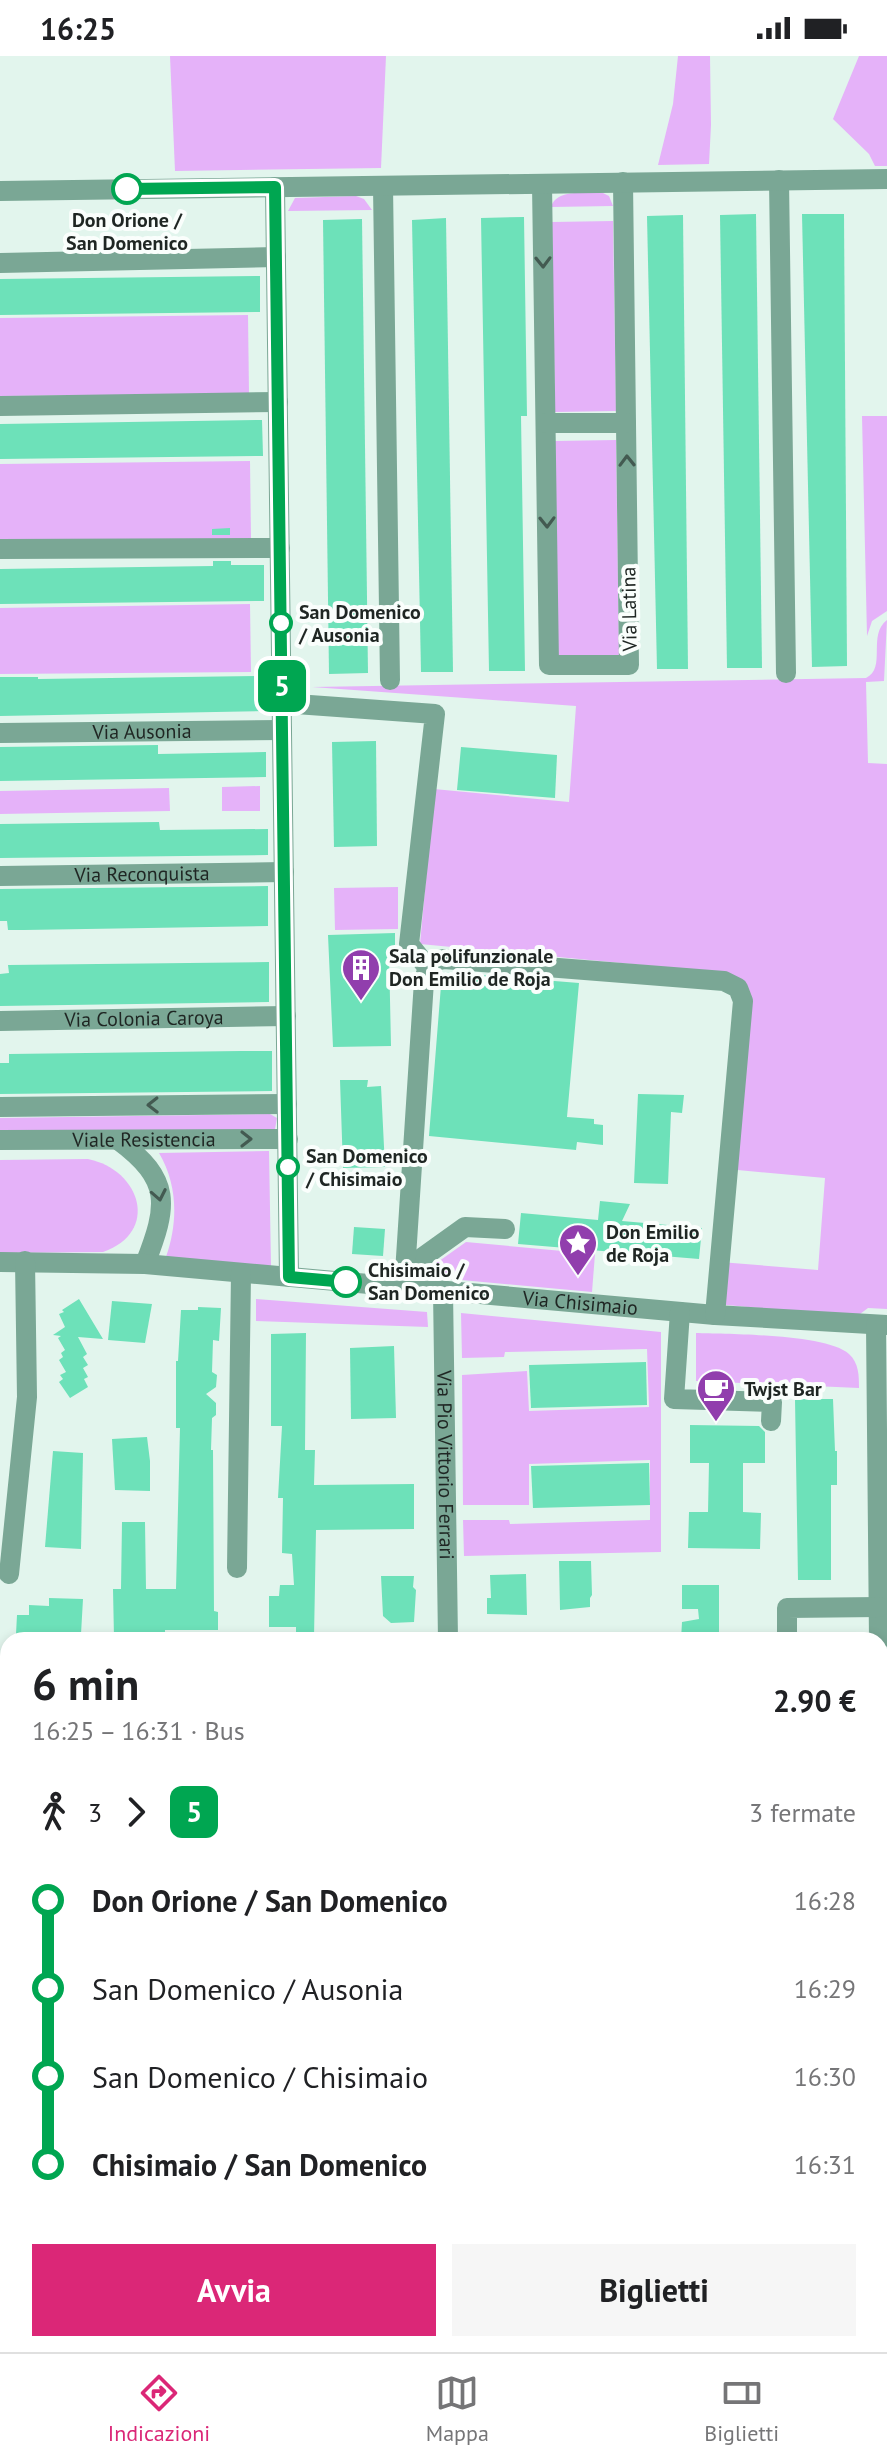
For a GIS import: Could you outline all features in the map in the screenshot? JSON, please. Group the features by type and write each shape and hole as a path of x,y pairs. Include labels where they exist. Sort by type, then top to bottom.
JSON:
{"street":[{"path":"0,191 887,179"},
{"path":"779,180 786,673"},
{"name":"Via Latina","path":"542,184 549,665 629,665 623,182"},
{"path":"383,186 390,680"},
{"path":"275,187 289,1277"},
{"path":"0,263 276,257"},
{"path":"0,406 278,402"},
{"path":"546,423 626,423"},
{"path":"0,549 280,548"},
{"path":"282,703 435,714 409,944 428,968"},
{"name":"Via Ausonia","path":"0,733 282,730"},
{"name":"Via Reconquista","path":"0,876 284,872"},
{"path":"404,1279 424,981 432,963 444,959 724,981 738,988 743,1001 715,1315"},
{"name":"Via Colonia Caroya","path":"0,1021 286,1016"},
{"name":"Viale Resistencia","path":"0,1107 287,1104"},
{"name":"Viale Resistencia","path":"0,1140 288,1139"},
{"path":"118,1140 148,1165 161,1194 159,1227 145,1264"},
{"path":"404,1279 465,1227 505,1229"},
{"path":"9,1574 27,1397 25,1261"},
{"name":"Via Chisimaio","path":"0,1262 145,1264 289,1277 404,1279 443,1291 715,1315 882,1325"},
{"path":"237,1568 241,1273"},
{"name":"Via Pio Vittorio Ferrari","path":"443,1291 448,1632"},
{"path":"680,1312 674,1399 772,1402 771,1421"},
{"path":"879,1632 882,1325"},
{"path":"787,1632 787,1608 879,1607"}],"shaded area":[{"path":"170,56 386,56 381,168 175,171"},
{"path":"678,56 710,56 709,164 658,165 673,104"},
{"path":"859,56 887,56 887,166 875,166 869,154 833,119"},
{"path":"603,193 609,196 613,206 551,207 554,201 566,194"},
{"path":"356,196 364,199 372,210 288,211 295,198"},
{"path":"613,221 616,411 555,412 552,222"},
{"path":"248,315 249,394 0,396 0,318"},
{"path":"862,416 887,416 887,611 872,621 867,636"},
{"path":"616,440 619,656 558,656 555,441"},
{"path":"250,461 251,540 0,542 0,464"},
{"path":"250,604 251,672 0,674 0,608"},
{"path":"887,620 884,681 866,682 868,763 887,764 887,1309 868,1308 856,1317 716,1304 720,1262 818,1270 825,1178 727,1169 744,993 716,972 420,944 434,789 569,802 576,706 312,687 866,678 875,667 878,634"},
{"path":"260,786 260,811 222,811 222,787"},
{"path":"169,788 170,811 0,814 0,791"},
{"path":"398,887 398,929 335,930 334,888"},
{"path":"270,1114 277,1118 275,1129 0,1135 0,1118"},
{"path":"269,1151 271,1266 166,1257 173,1231 174,1204 170,1178 159,1153"},
{"path":"88,1159 106,1165 121,1175 137,1202 137,1217 132,1231 121,1243 103,1252 0,1253 0,1160"},
{"path":"466,1242 595,1254 592,1292 418,1276"},
{"path":"256,1299 427,1312 428,1327 256,1321"},
{"path":"461,1313 661,1332 661,1552 464,1556 463,1520 509,1520 510,1524 650,1520 650,1460 529,1464 529,1505 463,1505 462,1375 527,1371 529,1411 649,1407 647,1349 505,1352 504,1357 462,1358"},
{"path":"696,1333 776,1336 837,1347 855,1361 859,1388 696,1381"}],"building":[{"path":"756,214 762,668 727,668 720,215"},
{"path":"802,214 844,214 847,666 812,667"},
{"path":"683,215 688,669 657,669 647,216"},
{"path":"524,217 527,416 521,416 525,671 489,671 481,218"},
{"path":"446,218 453,672 421,672 412,220"},
{"path":"362,219 368,673 329,674 323,220"},
{"path":"260,276 260,312 0,315 0,279"},
{"path":"262,420 263,456 0,459 0,424"},
{"path":"230,528 230,535 212,535 212,529"},
{"path":"213,561 231,561 231,565 264,565 264,601 0,604 0,569 213,566"},
{"path":"256,676 256,685 265,685 266,711 0,716 0,677"},
{"path":"376,741 377,846 334,847 332,742"},
{"path":"158,745 158,754 266,752 266,777 0,781 0,747"},
{"path":"461,747 557,755 555,798 457,790"},
{"path":"159,822 160,830 268,829 268,855 0,858 0,824"},
{"path":"268,886 268,926 8,930 7,921 0,921 0,889"},
{"name":"Sala polifunzionale Don Emilio de Roja","path":"395,933 395,953 389,953 391,1046 333,1047 328,935"},
{"path":"269,962 269,1002 0,1006 0,974 9,973 8,965"},
{"path":"442,973 579,983 567,1117 594,1119 594,1124 603,1125 603,1145 577,1142 576,1150 429,1136"},
{"path":"272,1051 272,1091 0,1094 0,1063 9,1063 9,1054"},
{"path":"340,1080 368,1080 367,1087 381,1086 385,1167 343,1168"},
{"path":"638,1094 684,1095 682,1113 671,1112 668,1184 634,1183"},
{"path":"600,1201 630,1204 622,1221 702,1228 699,1259 518,1244 521,1213 598,1220"},
{"path":"354,1227 385,1229 383,1256 352,1254"},
{"path":"79,1299 103,1339 78,1337 87,1354 83,1357 88,1365 83,1368 88,1377 84,1379 88,1387 70,1398 59,1382 63,1379 60,1375 66,1372 59,1360 65,1350 58,1338 61,1336 53,1335 65,1327 59,1314"},
{"path":"112,1301 152,1304 145,1343 108,1340"},
{"path":"198,1307 221,1308 219,1341 213,1340 212,1372 217,1375 216,1387 206,1394 216,1403 211,1450 214,1611 218,1612 218,1630 114,1632 113,1589 121,1589 122,1522 145,1522 146,1589 176,1589 180,1428 176,1428 176,1361 181,1310 198,1310"},
{"path":"306,1333 305,1450 315,1450 314,1485 414,1484 414,1529 316,1530 314,1632 296,1632 296,1627 269,1627 269,1596 279,1596 280,1585 294,1585 292,1554 282,1553 283,1498 278,1498 282,1426 271,1426 271,1334"},
{"path":"394,1346 396,1418 351,1419 350,1348"},
{"path":"646,1362 647,1405 531,1408 529,1365"},
{"path":"795,1399 833,1399 837,1485 831,1485 831,1580 798,1580"},
{"path":"690,1425 759,1426 765,1432 765,1463 743,1463 743,1512 761,1513 760,1549 688,1548 689,1512 708,1512 709,1463 690,1463"},
{"path":"147,1437 150,1491 115,1490 112,1439"},
{"path":"53,1451 83,1453 81,1549 45,1547"},
{"path":"649,1463 650,1505 533,1508 531,1466"},
{"path":"559,1561 591,1561 590,1607 560,1610"},
{"path":"526,1574 527,1615 487,1614 487,1598 491,1598 490,1575"},
{"path":"381,1576 414,1576 414,1622 391,1623 383,1616"},
{"path":"682,1585 719,1585 719,1632 681,1632 682,1622 699,1619 698,1609 682,1609"},
{"path":"49,1598 83,1599 81,1632 16,1632 17,1615 29,1615 29,1605 49,1606"}],"bus line":[{"name":"5","path":"127,189 275,187 289,1277 346,1282"}],"place":[{"name":"Don Orione / San Domenico","path":"127,189"},
{"name":"San Domenico / Ausonia","path":"281,623"},
{"name":"Sala polifunzionale Don Emilio de Roja","path":"361,1002"},
{"name":"San Domenico / Chisimaio","path":"288,1167"},
{"name":"Don Emilio de Roja","path":"578,1277"},
{"name":"Chisimaio / San Domenico","path":"346,1282"},
{"name":"Twjst Bar","path":"716,1423"}]}
